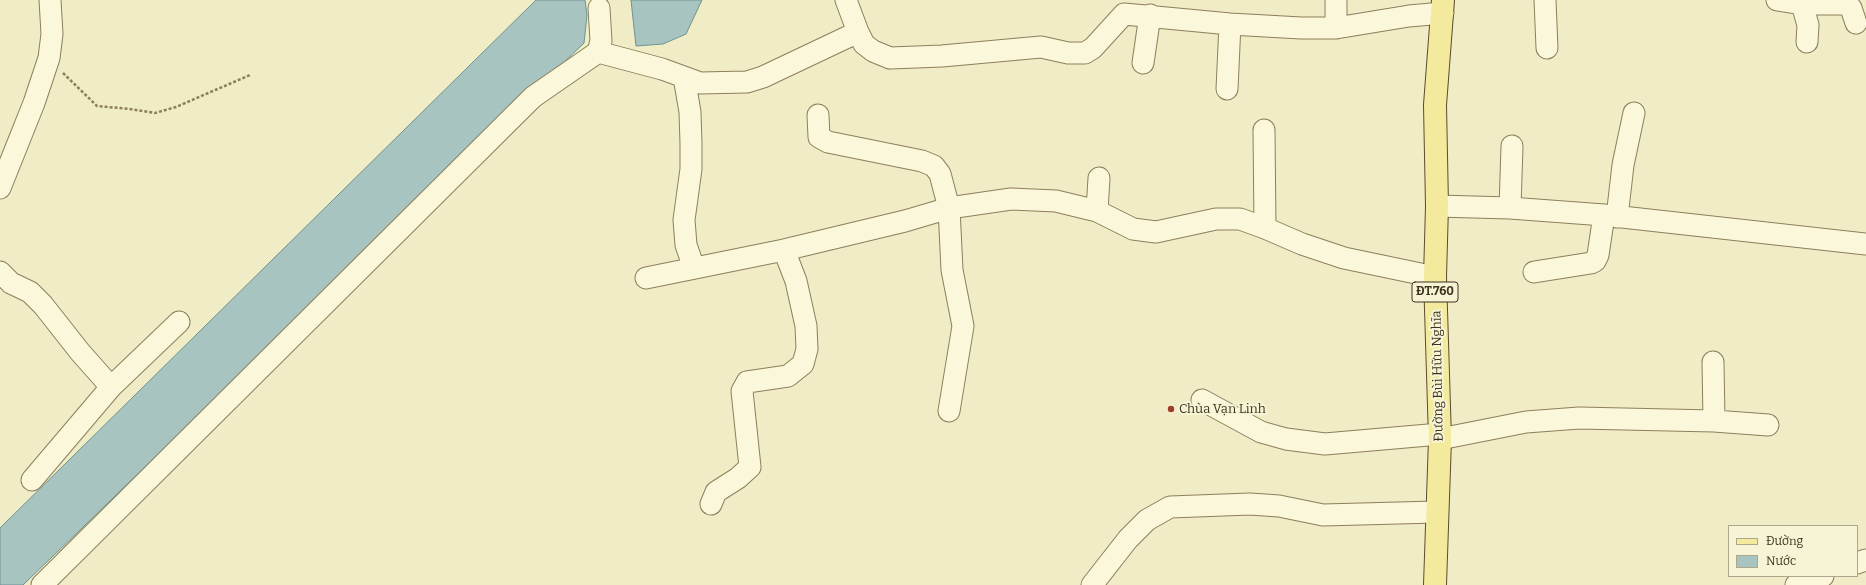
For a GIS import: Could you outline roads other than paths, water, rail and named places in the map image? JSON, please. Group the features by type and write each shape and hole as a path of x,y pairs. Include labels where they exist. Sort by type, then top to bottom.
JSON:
{"main road":[{"name":"Đường Bùi Hữu Nghĩa","path":"1436,585 1436,512 1440,436 1435,277 1437,206 1436,105 1443,7"}],"street":[{"path":"0,188 34,103 49,58 52,34 50,0"},
{"path":"846,0 864,44 873,51 890,58 942,56 1041,47 1068,53 1085,53 1093,48 1125,7 1150,16 1230,24 1301,28 1336,28 1443,7"},
{"path":"1336,0 1336,28"},
{"path":"1545,0 1547,48"},
{"path":"1777,0 1802,4 1846,4 1851,8 1856,23"},
{"path":"1802,4 1808,25 1807,42"},
{"path":"42,585 533,97 598,52 601,41 599,8"},
{"path":"1143,63 1150,16"},
{"path":"1227,89 1230,24"},
{"path":"598,52 662,69 700,83 747,82 763,77 858,32"},
{"path":"684,77 690,112 691,144 691,169 684,220 686,245 694,268"},
{"path":"1534,272 1591,263 1595,261 1610,216 1634,113"},
{"path":"818,115 819,137 828,142 922,161 934,166 940,174 949,208 952,270 963,326 949,411"},
{"path":"1264,130 1265,228"},
{"path":"1510,208 1512,146"},
{"path":"1097,211 1099,178"},
{"path":"646,278 784,250 905,221 949,208 1010,199 1056,202 1097,211 1133,229 1156,232 1216,219 1240,220 1265,228 1302,244 1344,258 1435,277"},
{"path":"1437,206 1510,208 1610,216 1866,244"},
{"path":"711,504 716,492 738,478 750,467 742,391 747,382 788,376 803,364 807,349 806,326 796,281 784,250"},
{"path":"0,272 11,283 30,292 43,305 80,352 106,381"},
{"path":"32,480 106,381 179,322"},
{"path":"1713,362 1714,421"},
{"path":"1202,400 1261,432 1286,438 1325,444 1440,436 1526,422 1579,418 1714,421 1768,425"},
{"path":"1092,585 1128,539 1147,520 1170,507 1250,504 1279,506 1323,515 1436,512"},
{"path":"1796,585 1820,577"}],"water":[{"path":"536,0 585,0 587,15 584,43 23,585 0,585 0,528"},
{"path":"631,0 702,0 686,34 663,44 636,46"}],"place":[{"name":"Chùa Vạn Linh","path":"1171,409"}]}
